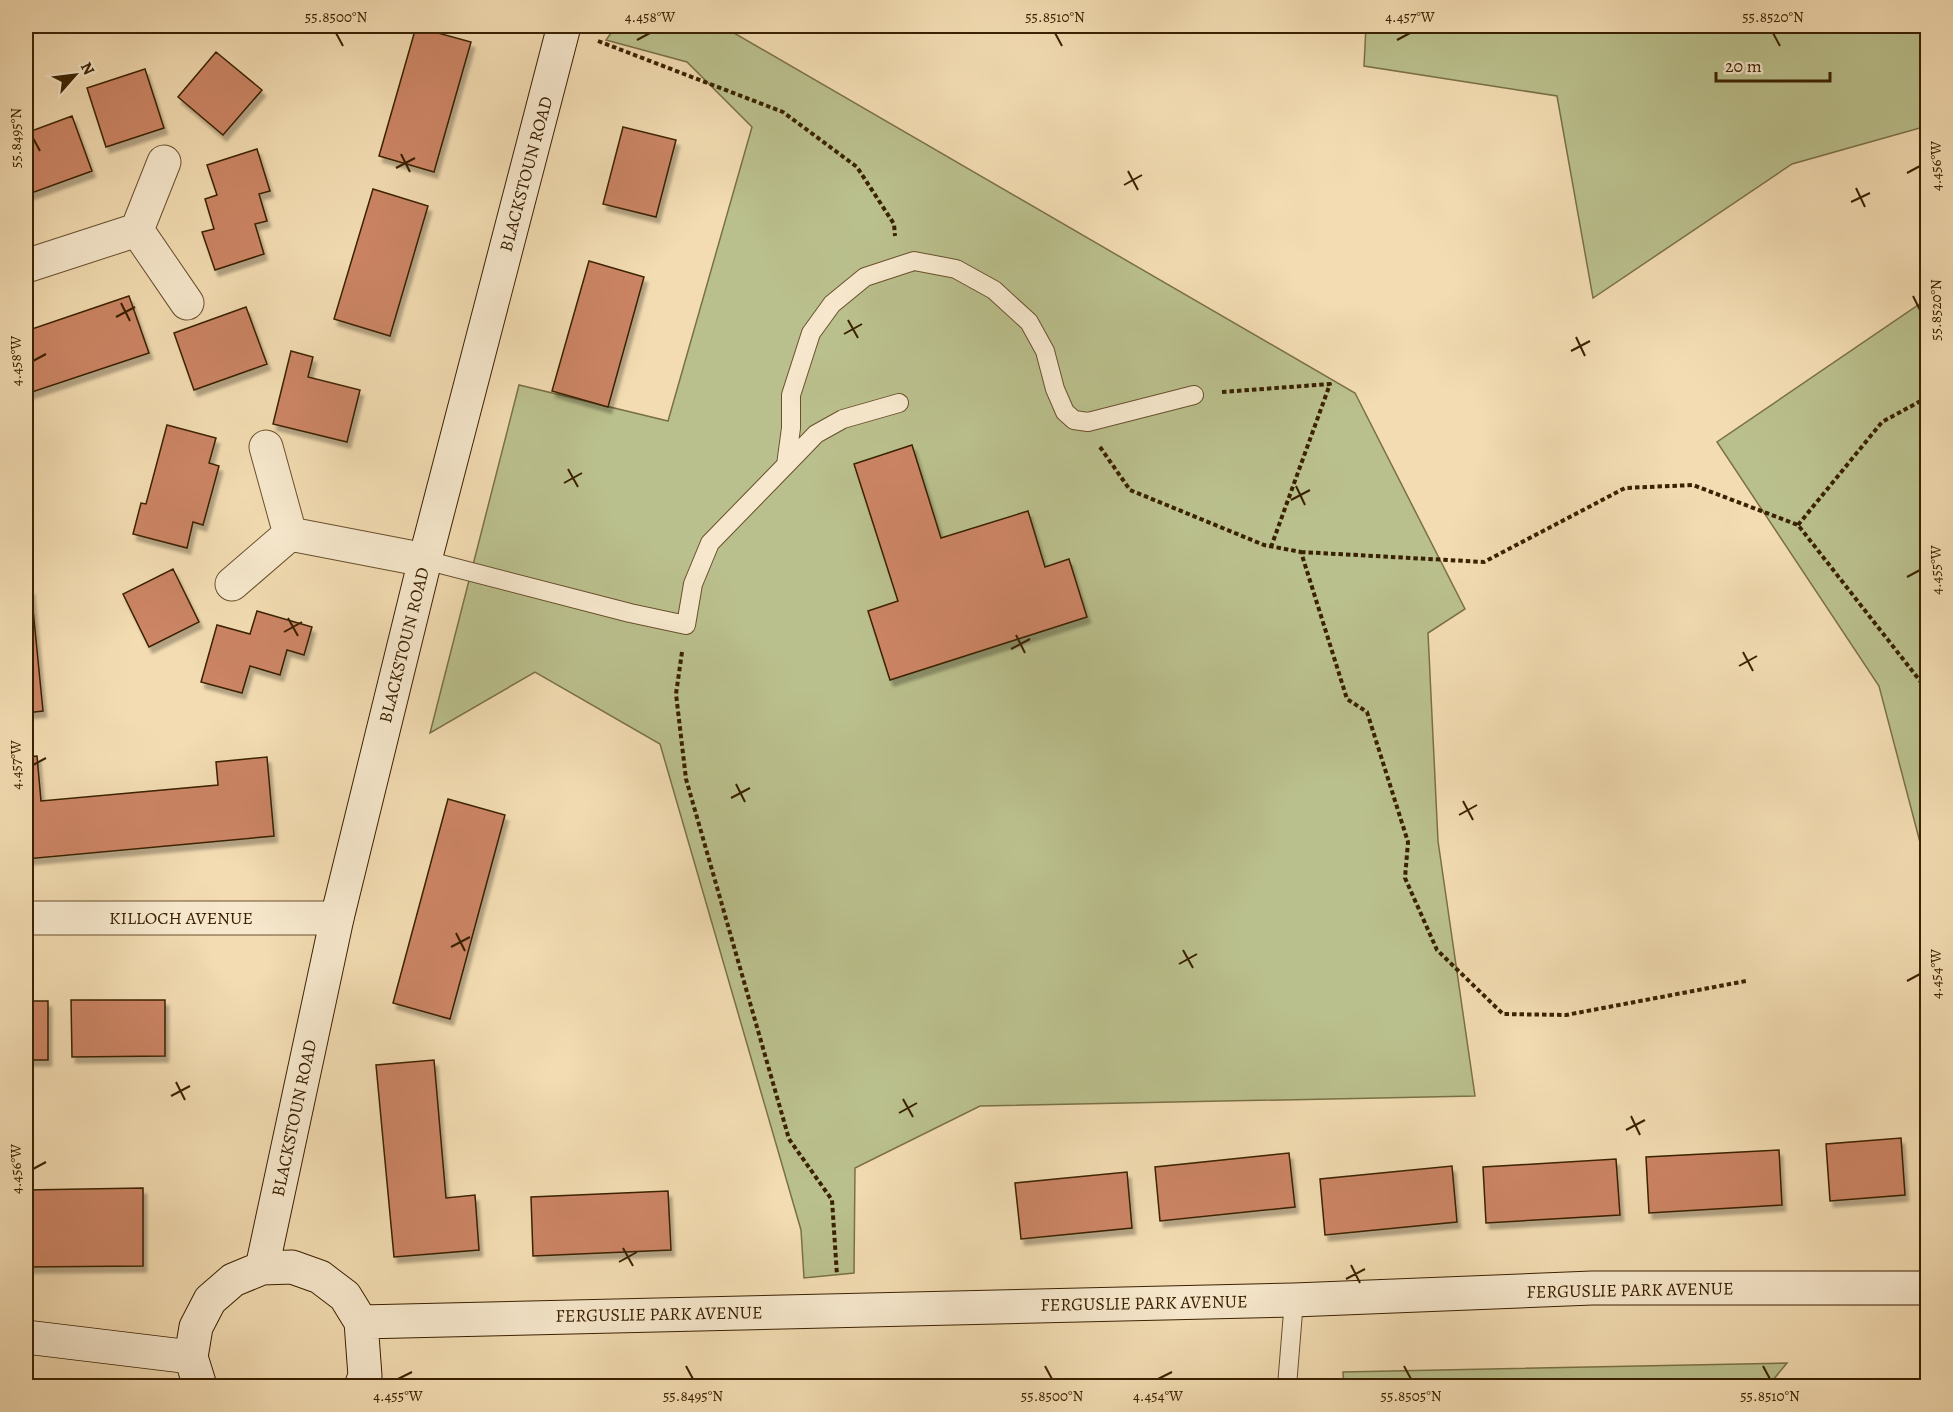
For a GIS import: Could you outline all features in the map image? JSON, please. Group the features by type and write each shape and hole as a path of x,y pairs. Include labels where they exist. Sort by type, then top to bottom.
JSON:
{"street":[{"name":"BLACKSTOUN ROAD","path":"262,1268 337,918 425,560 564,26"},
{"path":"26,266 136,230 164,162"},
{"path":"136,230 187,303"},
{"path":"266,447 291,534"},
{"path":"291,534 425,560"},
{"path":"232,584 291,534"},
{"name":"KILLOCH AVENUE","path":"26,918 337,918"},
{"path":"26,1337 195,1372 196,1327 210,1300 233,1280 262,1268 292,1267 320,1277 345,1296 361,1322 365,1376 360,1386"},
{"name":"FERGUSLIE PARK AVENUE","path":"361,1322 1294,1300 1592,1288 1928,1288"}],"lane":[{"path":"786,465 791,428 791,394 811,333 832,304 865,277 914,261 956,269 994,290 1029,322 1045,351 1055,389 1065,412 1074,420 1088,422 1194,395"},
{"path":"425,560 686,625 693,584 710,543 816,434 843,419 899,403"},
{"path":"1287,1386 1294,1300"}],"path":[{"path":"26,30 39,26"},
{"path":"564,26 783,112 857,167 894,224 898,266"},
{"path":"1927,26 1928,34"},
{"path":"1194,395 1330,384 1271,546"},
{"path":"1798,525 1882,422 1928,396"},
{"path":"1083,421 1130,490 1271,546 1301,552 1484,562 1625,488 1694,485 1798,525 1928,691"},
{"path":"1301,552 1347,699 1367,712 1408,842 1405,878 1437,950 1503,1014 1566,1015 1746,981"},
{"path":"686,625 676,694 686,779 789,1139 832,1200 839,1310"}],"green space":[{"path":"616,26 722,26 1355,393 1465,609 1428,633 1438,841 1475,1096 980,1106 855,1168 854,1273 804,1278 801,1230 660,744 535,672 430,733 519,385 668,421 752,127 687,62 606,40"},
{"path":"1366,26 1927,26 1927,126 1792,164 1593,298 1557,96 1364,66"},
{"path":"1927,299 1927,869 1879,686 1717,442"},
{"path":"1787,1363 1768,1386 1344,1386 1343,1372"}],"building":[{"path":"416,27 471,42 434,172 379,156"},
{"path":"216,52 262,90 223,135 178,97"},
{"path":"145,69 164,128 106,147 87,88"},
{"path":"72,116 92,171 26,195 26,133"},
{"path":"623,127 676,140 656,217 603,204"},
{"path":"257,149 270,191 259,194 267,221 255,224 264,254 215,270 202,232 214,229 205,199 217,195 207,165"},
{"path":"373,189 428,206 390,336 334,319"},
{"path":"589,261 644,277 608,407 552,391"},
{"path":"129,296 149,353 26,394 26,331"},
{"path":"246,307 267,364 194,390 174,333"},
{"path":"291,351 313,357 308,377 360,390 347,442 273,424"},
{"path":"167,425 216,438 209,463 219,466 203,525 193,522 187,548 133,534 141,503 146,504"},
{"path":"912,445 941,538 1028,511 1045,567 1069,559 1087,617 890,680 868,611 898,601 854,464"},
{"path":"173,569 199,622 149,647 123,594"},
{"path":"26,589 31,589 43,711 26,713"},
{"path":"257,611 312,627 304,655 287,650 280,675 250,666 242,693 201,682 217,625 250,634"},
{"path":"37,756 41,801 218,785 216,762 267,757 274,836 26,859 26,757"},
{"path":"448,799 505,815 450,1019 393,1003"},
{"path":"71,1000 165,1000 165,1056 72,1057"},
{"path":"26,1001 48,1001 48,1060 26,1060"},
{"path":"434,1060 446,1198 475,1195 479,1250 394,1257 376,1065"},
{"path":"1901,1138 1905,1195 1830,1201 1826,1144"},
{"path":"1779,1150 1782,1205 1649,1213 1646,1157"},
{"path":"1289,1153 1295,1207 1160,1221 1155,1167"},
{"path":"1616,1159 1620,1215 1486,1223 1483,1167"},
{"path":"1452,1166 1457,1222 1325,1235 1320,1179"},
{"path":"1127,1172 1132,1228 1021,1239 1015,1183"},
{"path":"143,1188 143,1266 26,1267 26,1190"},
{"path":"668,1191 671,1250 533,1256 531,1197"},
{"path":"1017,1385 1017,1386 928,1386"}]}
